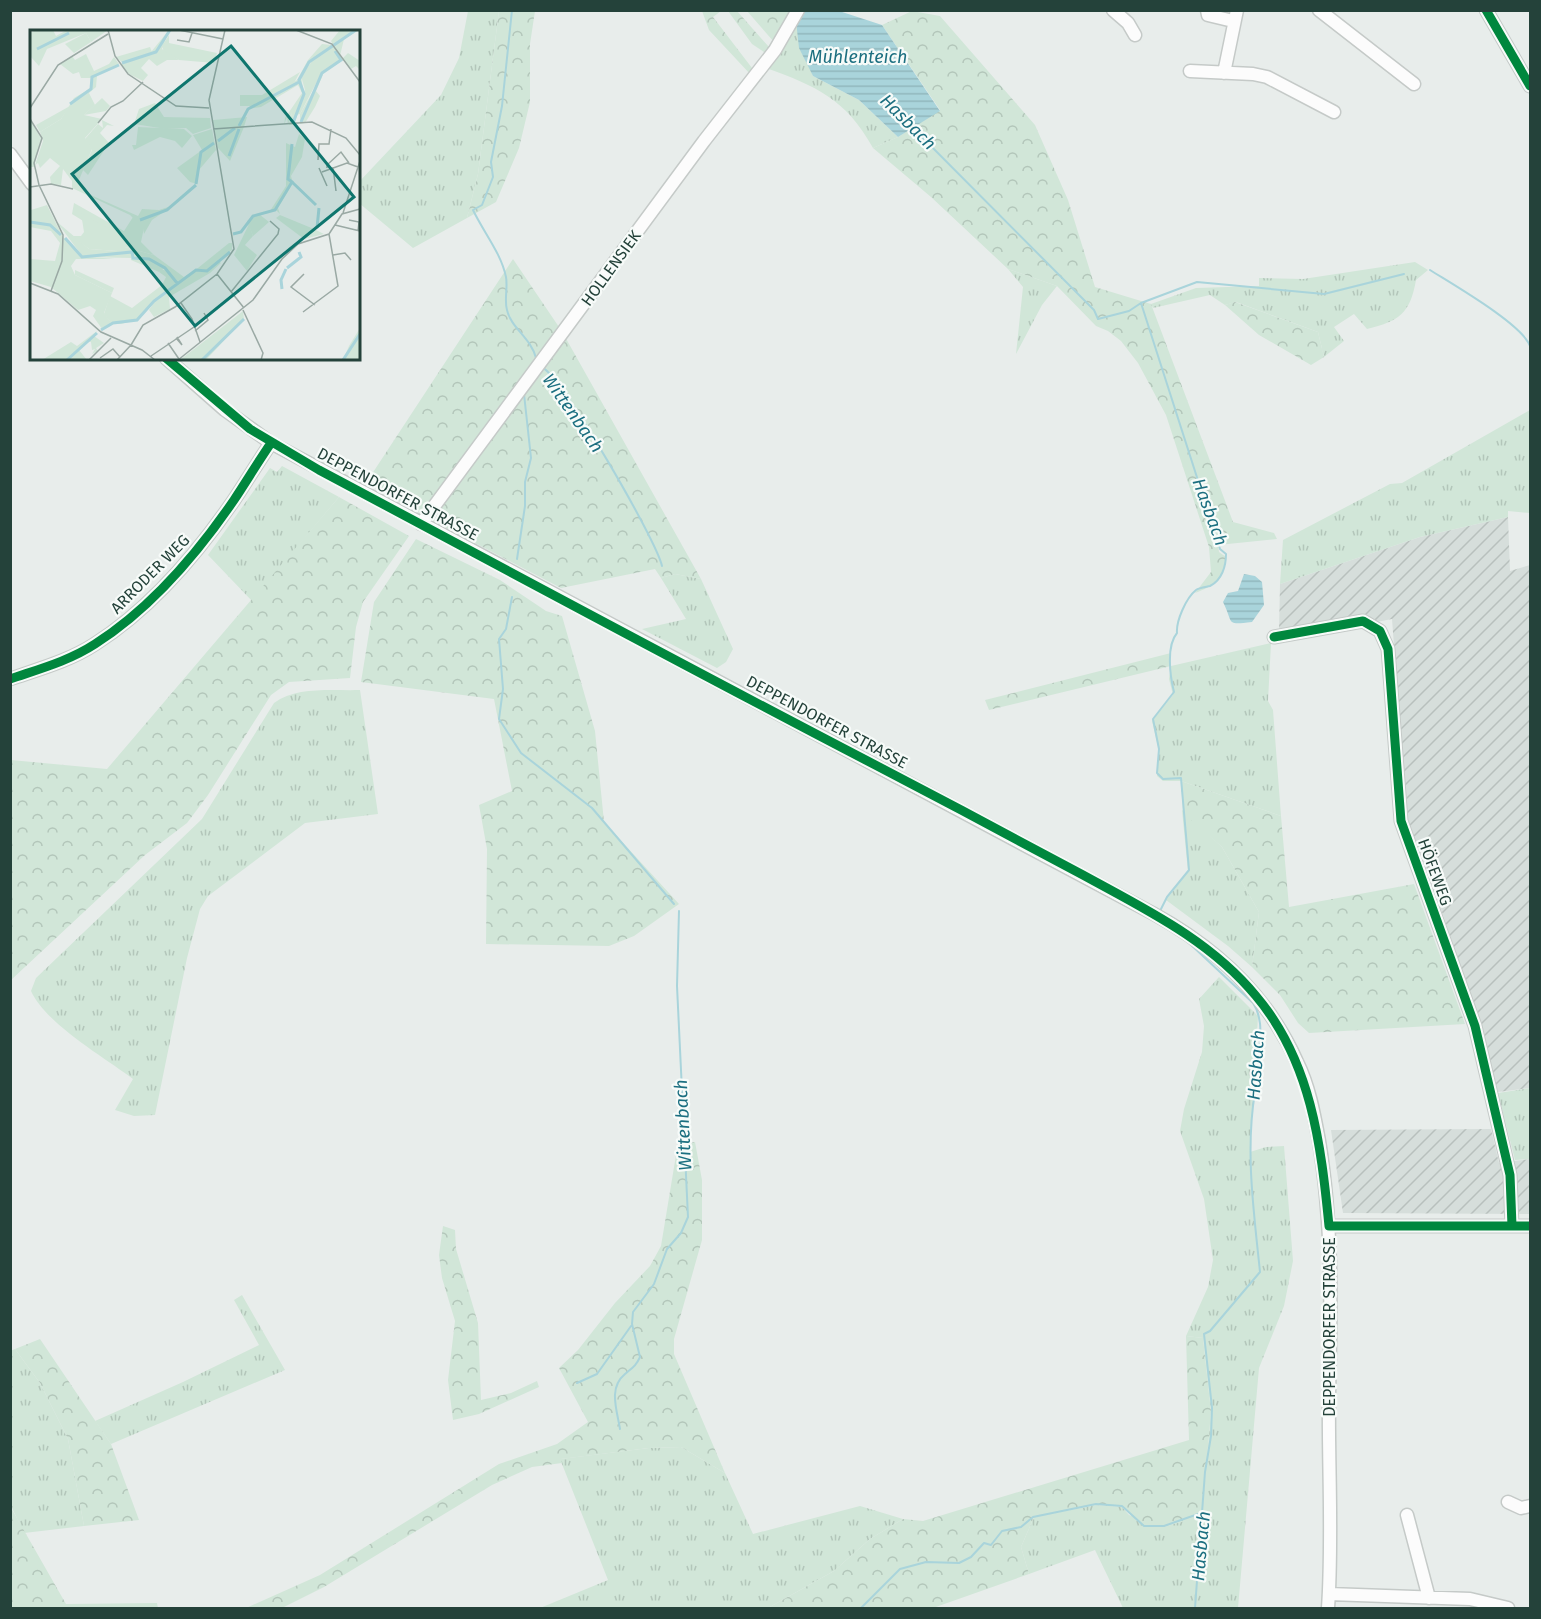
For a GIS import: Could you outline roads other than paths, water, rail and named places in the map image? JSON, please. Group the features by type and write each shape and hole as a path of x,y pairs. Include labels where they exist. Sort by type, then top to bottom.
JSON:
{"street":[{"name":"HOLLENSIEK","path":"421,524 697,151 758,73 798,10"},
{"path":"1113,10 1128,23 1135,35"},
{"path":"1207,10 1208,15 1235,16 1224,73"},
{"path":"1319,10 1414,84"},
{"path":"1337,22 1344,10"},
{"path":"1486,10 1530,87"},
{"path":"1190,71 1266,77 1334,111"},
{"path":"10,154 30,181"},
{"name":"DEPPENDORFER STRASSE","path":"168,360 225,410 271,443 1160,917 1198,942 1240,977 1258,998 1292,1052 1305,1082 1315,1120 1324,1171 1329,1226 1328,1608"},
{"name":"ARRODER WEG","path":"10,679 63,661 94,645 137,611 197,549 233,502 271,443"},
{"name":"HÖFEWEG","path":"1274,637 1363,621 1380,631 1388,649 1401,820 1475,1026 1510,1175 1512,1226"},
{"path":"1329,1226 1530,1226"},
{"path":"1508,1502 1521,1508 1530,1506"},
{"path":"1407,1515 1429,1598"},
{"path":"1329,1594 1481,1600 1508,1608"}],"water":[{"name":"Mühlenteich","path":"836,10 882,25 940,111 898,137 859,100 813,76 799,48 796,21 803,11"},
{"path":"1244,574 1255,576 1262,582 1264,605 1252,622 1234,623 1223,602 1228,593 1238,591"}],"waterway":[{"name":"Wittenbach","path":"512,10 502,106 491,162 493,177 482,205 473,210 504,268 506,306 509,316 530,345 536,358"},
{"name":"Hasbach","path":"912,127 1094,310 1098,319 1129,311 1141,303 1220,549 1226,554 1224,568 1218,580 1210,586 1196,590 1182,610 1170,653 1174,692 1153,719 1159,749 1157,773 1163,779 1181,778 1189,870 1167,897 1159,913"},
{"path":"1430,270 1501,316 1524,337 1530,346"},
{"path":"1141,303 1197,282 1324,294 1404,274"},
{"name":"Wittenbach","path":"543,368 568,399 607,460 656,550 662,566"},
{"name":"Wittenbach","path":"517,559 525,506 525,482 531,458 524,394"},
{"name":"Wittenbach","path":"512,597 506,629 499,639 503,689 499,719 521,753 592,808 674,904"},
{"name":"Wittenbach","path":"620,1429 615,1393 620,1380 640,1357 632,1324 633,1312 654,1284 667,1249 681,1233 688,1217 677,986 679,911"},
{"name":"Hasbach","path":"1188,942 1253,1003 1260,1028 1251,1137 1253,1205 1260,1272 1210,1331 1204,1334 1212,1408 1195,1608"},
{"name":"Wittenbach","path":"577,1383 597,1374 631,1326"},
{"path":"861,1608 900,1569 926,1562 959,1563 971,1557 984,1543 991,1545 1002,1531 1021,1527 1033,1517 1096,1504 1122,1506 1144,1526 1164,1526 1201,1513"}]}
